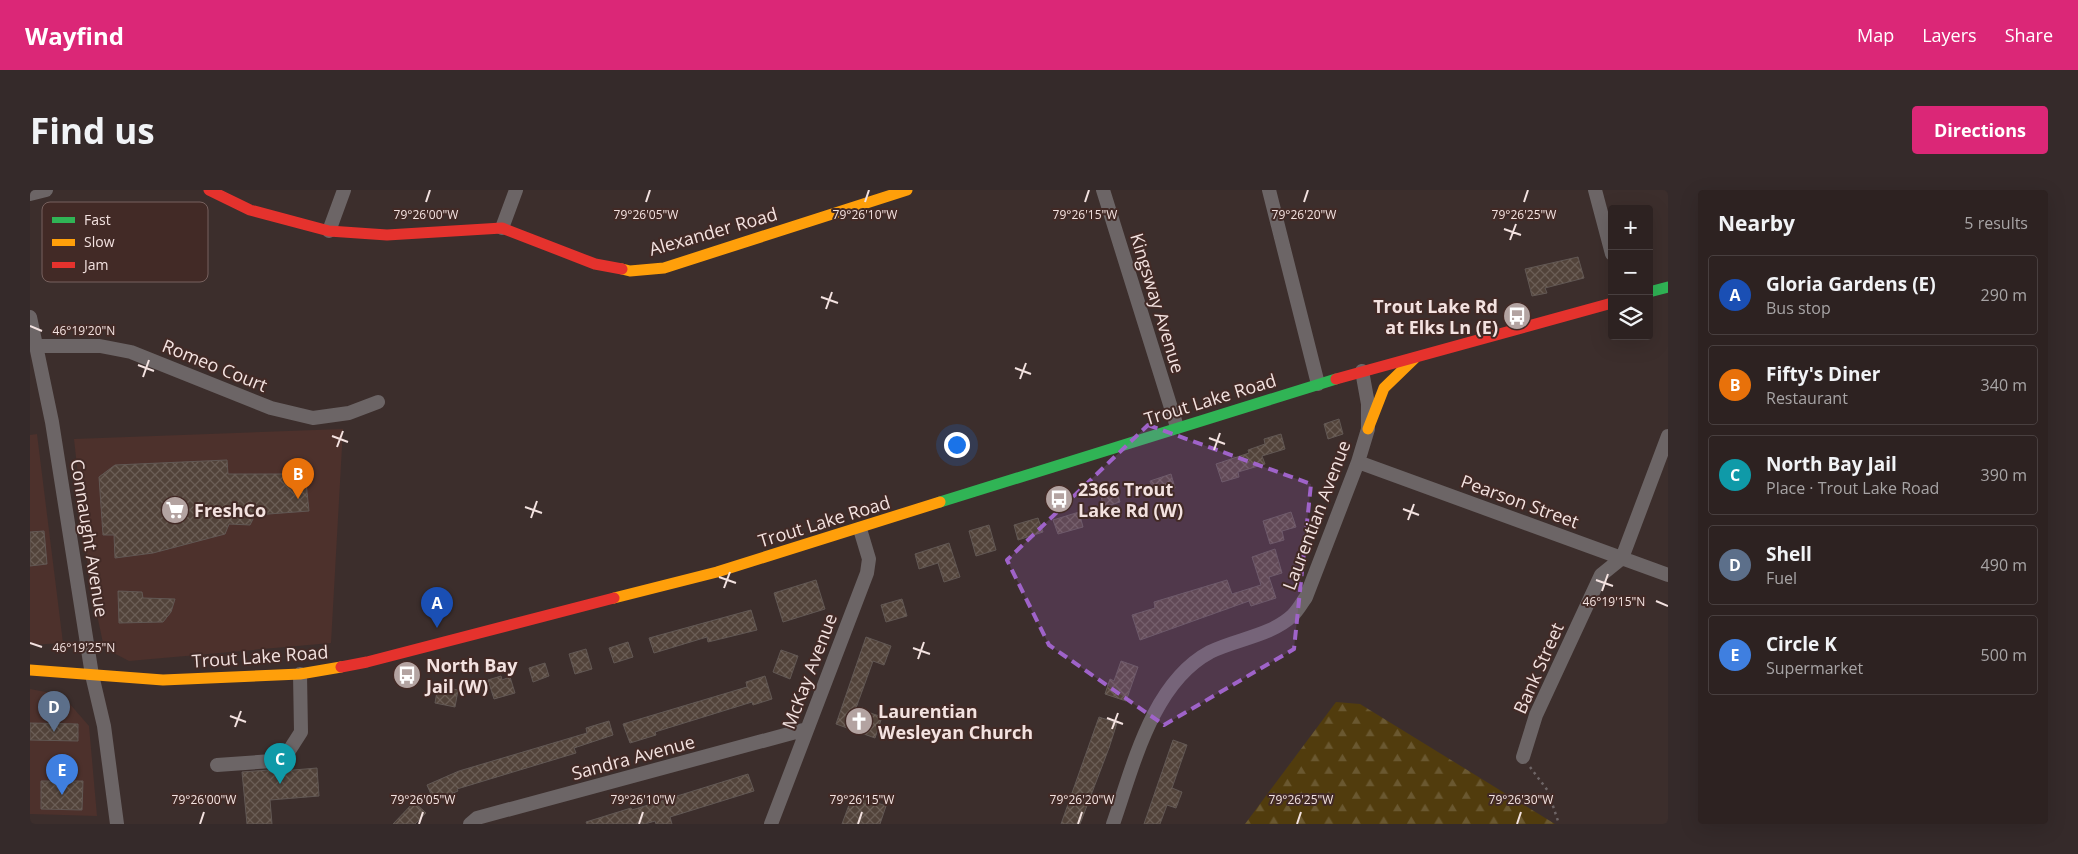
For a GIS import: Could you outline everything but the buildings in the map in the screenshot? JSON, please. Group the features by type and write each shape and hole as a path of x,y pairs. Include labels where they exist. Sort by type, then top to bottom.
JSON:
{"main road":[{"name":"Alexander Road","path":"209,190 250,210 329,232 387,235 502,228 595,264 630,271 664,268 907,190"},
{"path":"1653,291 1668,287"},
{"name":"Trout Lake Road","path":"30,670 163,680 300,674 367,662 717,572 860,529 1318,384 1608,303"},
{"path":"1368,429 1378,394 1387,380 1417,356"}],"street":[{"path":"30,194 46,190"},
{"path":"329,232 344,190"},
{"path":"502,228 516,190"},
{"name":"Kingsway Avenue","path":"1103,190 1177,428"},
{"path":"1269,190 1318,384"},
{"path":"1595,190 1611,250"},
{"name":"Connaught Avenue","path":"30,318 33,345 52,422 92,675 104,726 118,824"},
{"name":"Romeo Court","path":"33,345 100,346 131,352 271,408 313,418 350,413 378,402"},
{"name":"Laurentian Avenue","path":"1112,824 1143,739 1168,689 1187,666 1210,652 1280,626 1294,615 1306,597 1358,462 1368,429 1368,404 1362,372"},
{"path":"1622,558 1668,436"},
{"name":"Pearson Street","path":"1358,462 1668,575"},
{"name":"McKay Avenue","path":"771,824 867,573 869,559 860,529"},
{"name":"Bank Street","path":"1523,757 1536,714 1601,574 1622,558"},
{"path":"217,765 272,761 285,757 301,732 300,674"},
{"name":"Sandra Avenue","path":"470,824 477,818 807,729"}],"path":[{"path":"1523,757 1548,791 1559,824"}],"highlighted area":[{"path":"1148,425 1311,484 1294,649 1164,725 1049,645 1007,560"}],"shaded area":[{"path":"343,429 331,643 129,661 104,648 89,576 74,439"},
{"path":"37,434 63,643 30,645 30,435"},
{"path":"30,689 62,695 89,726 97,816 30,814"}],"green space":[{"path":"1336,702 1360,704 1555,824 1245,824"}],"traffic: fast":[{"path":"1653,291 1668,287"},
{"path":"940,502 1336,379"}],"traffic: slow":[{"path":"622,269 630,271 664,268 907,190"},
{"path":"1368,429 1384,388 1415,358"},
{"path":"614,598 717,572 940,502"},
{"path":"30,670 163,680 300,674 341,667"}],"traffic: jam":[{"path":"209,190 250,210 329,231 387,235 502,228 595,264 622,269"},
{"path":"1336,379 1608,304"},
{"path":"341,667 367,662 614,598"}],"place":[{"name":"Trout Lake Rd at Elks Ln (E)","path":"1517,316"},
{"name":"Fifty's Diner","path":"298,499"},
{"name":"2366 Trout Lake Rd (W)","path":"1059,499"},
{"name":"FreshCo","path":"175,510"},
{"name":"Gloria Gardens (E)","path":"437,628"},
{"name":"North Bay Jail (W)","path":"407,675"},
{"name":"Laurentian Wesleyan Church","path":"859,721"},
{"name":"Shell","path":"54,732"},
{"name":"North Bay Jail","path":"280,784"},
{"name":"Circle K","path":"62,795"}]}
